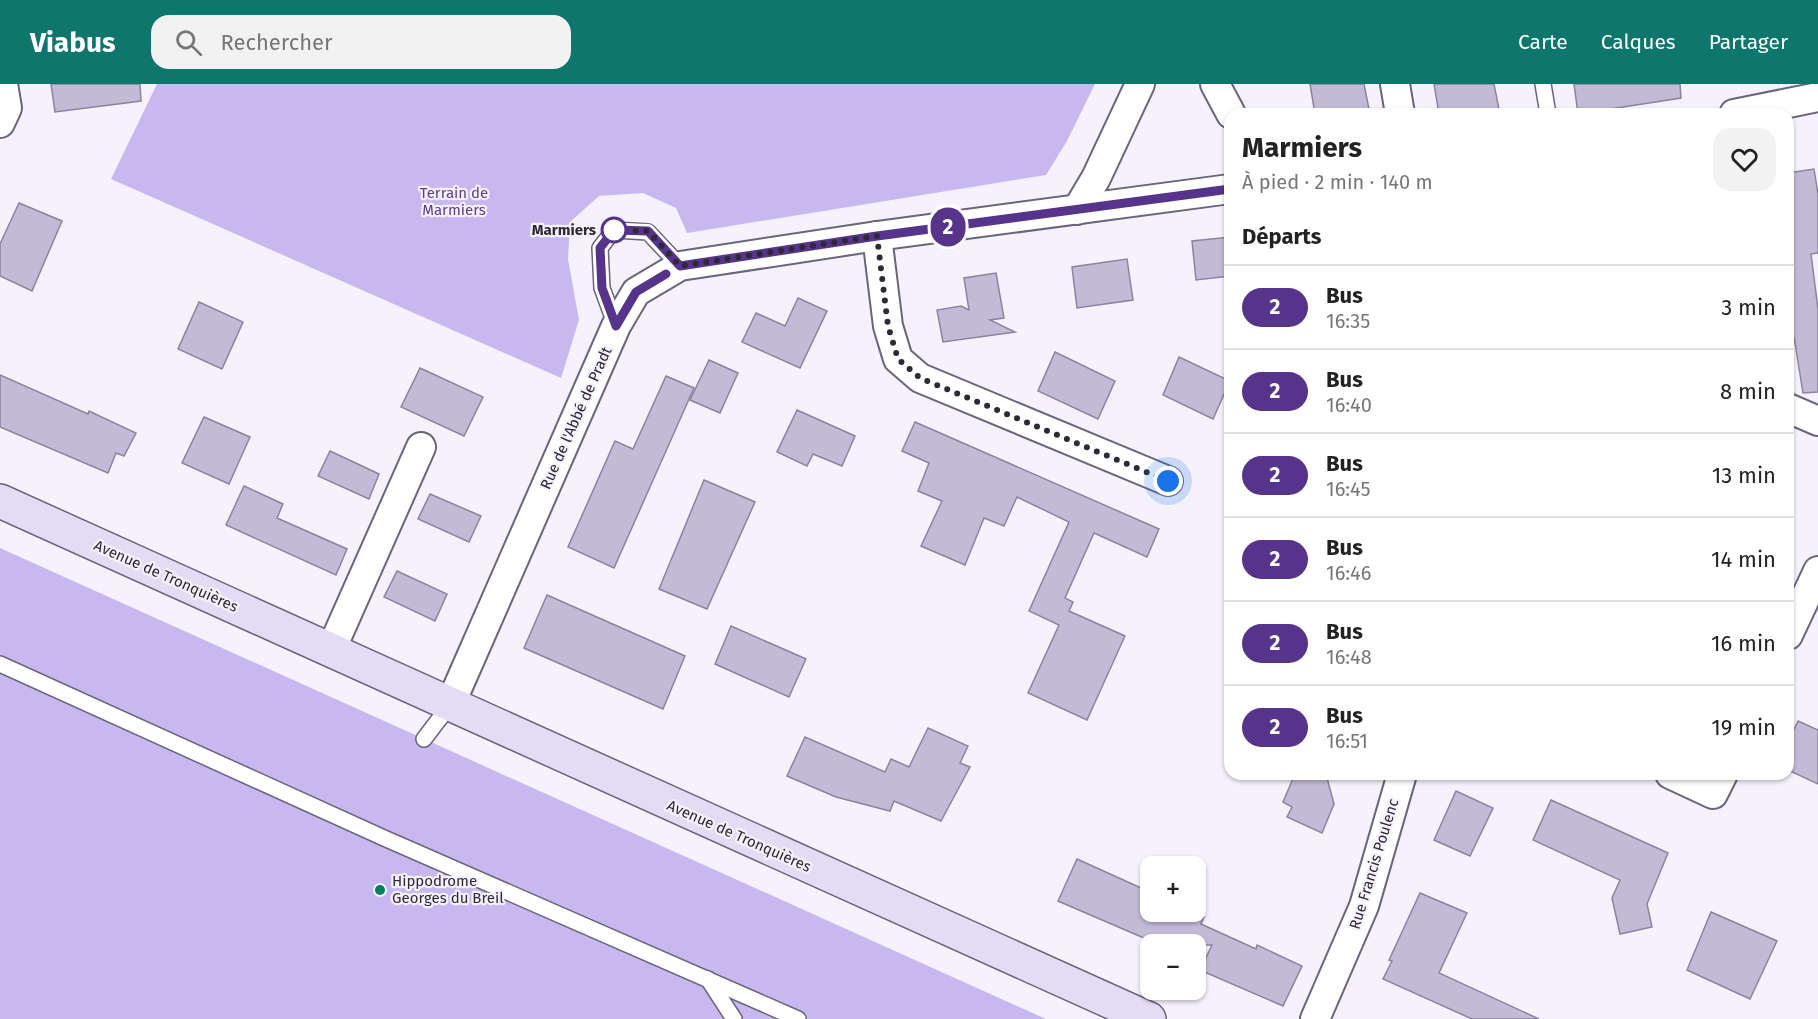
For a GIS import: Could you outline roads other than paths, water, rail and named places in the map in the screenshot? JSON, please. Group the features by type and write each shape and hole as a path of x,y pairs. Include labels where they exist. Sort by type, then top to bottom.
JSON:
{"street":[{"path":"0,123 7,108 3,84"},
{"path":"1077,210 1096,178 1140,84"},
{"path":"1215,84 1228,108"},
{"path":"1395,84 1399,108"},
{"path":"1764,108 1818,97"},
{"name":"Rue de l'Abbé de Pradt","path":"450,705 616,326 636,292 680,266 877,236 1224,190"},
{"path":"877,236 888,326 898,359 920,378 1168,481"},
{"path":"1794,411 1818,421"},
{"path":"331,650 421,447"},
{"name":"Avenue de Tronquières","path":"0,501 1149,1019"},
{"path":"1794,622 1818,571"},
{"name":"Rue Francis Poulenc","path":"1315,1019 1364,906 1399,780"},
{"path":"1683,780 1713,794 1720,780"}],"lane":[{"path":"1543,84 1547,108"},
{"path":"616,326 602,288 600,248 614,230 648,231 680,266"},
{"path":"0,664 384,838 798,1019"},
{"path":"424,739 450,705"},
{"path":"708,979 734,1019"}],"place":[{"name":"Marmiers","path":"614,230"},
{"name":"Hippodrome Georges du Breil","path":"380,890"}],"park label":[{"name":"Terrain de Marmiers","path":"454,202"}]}
